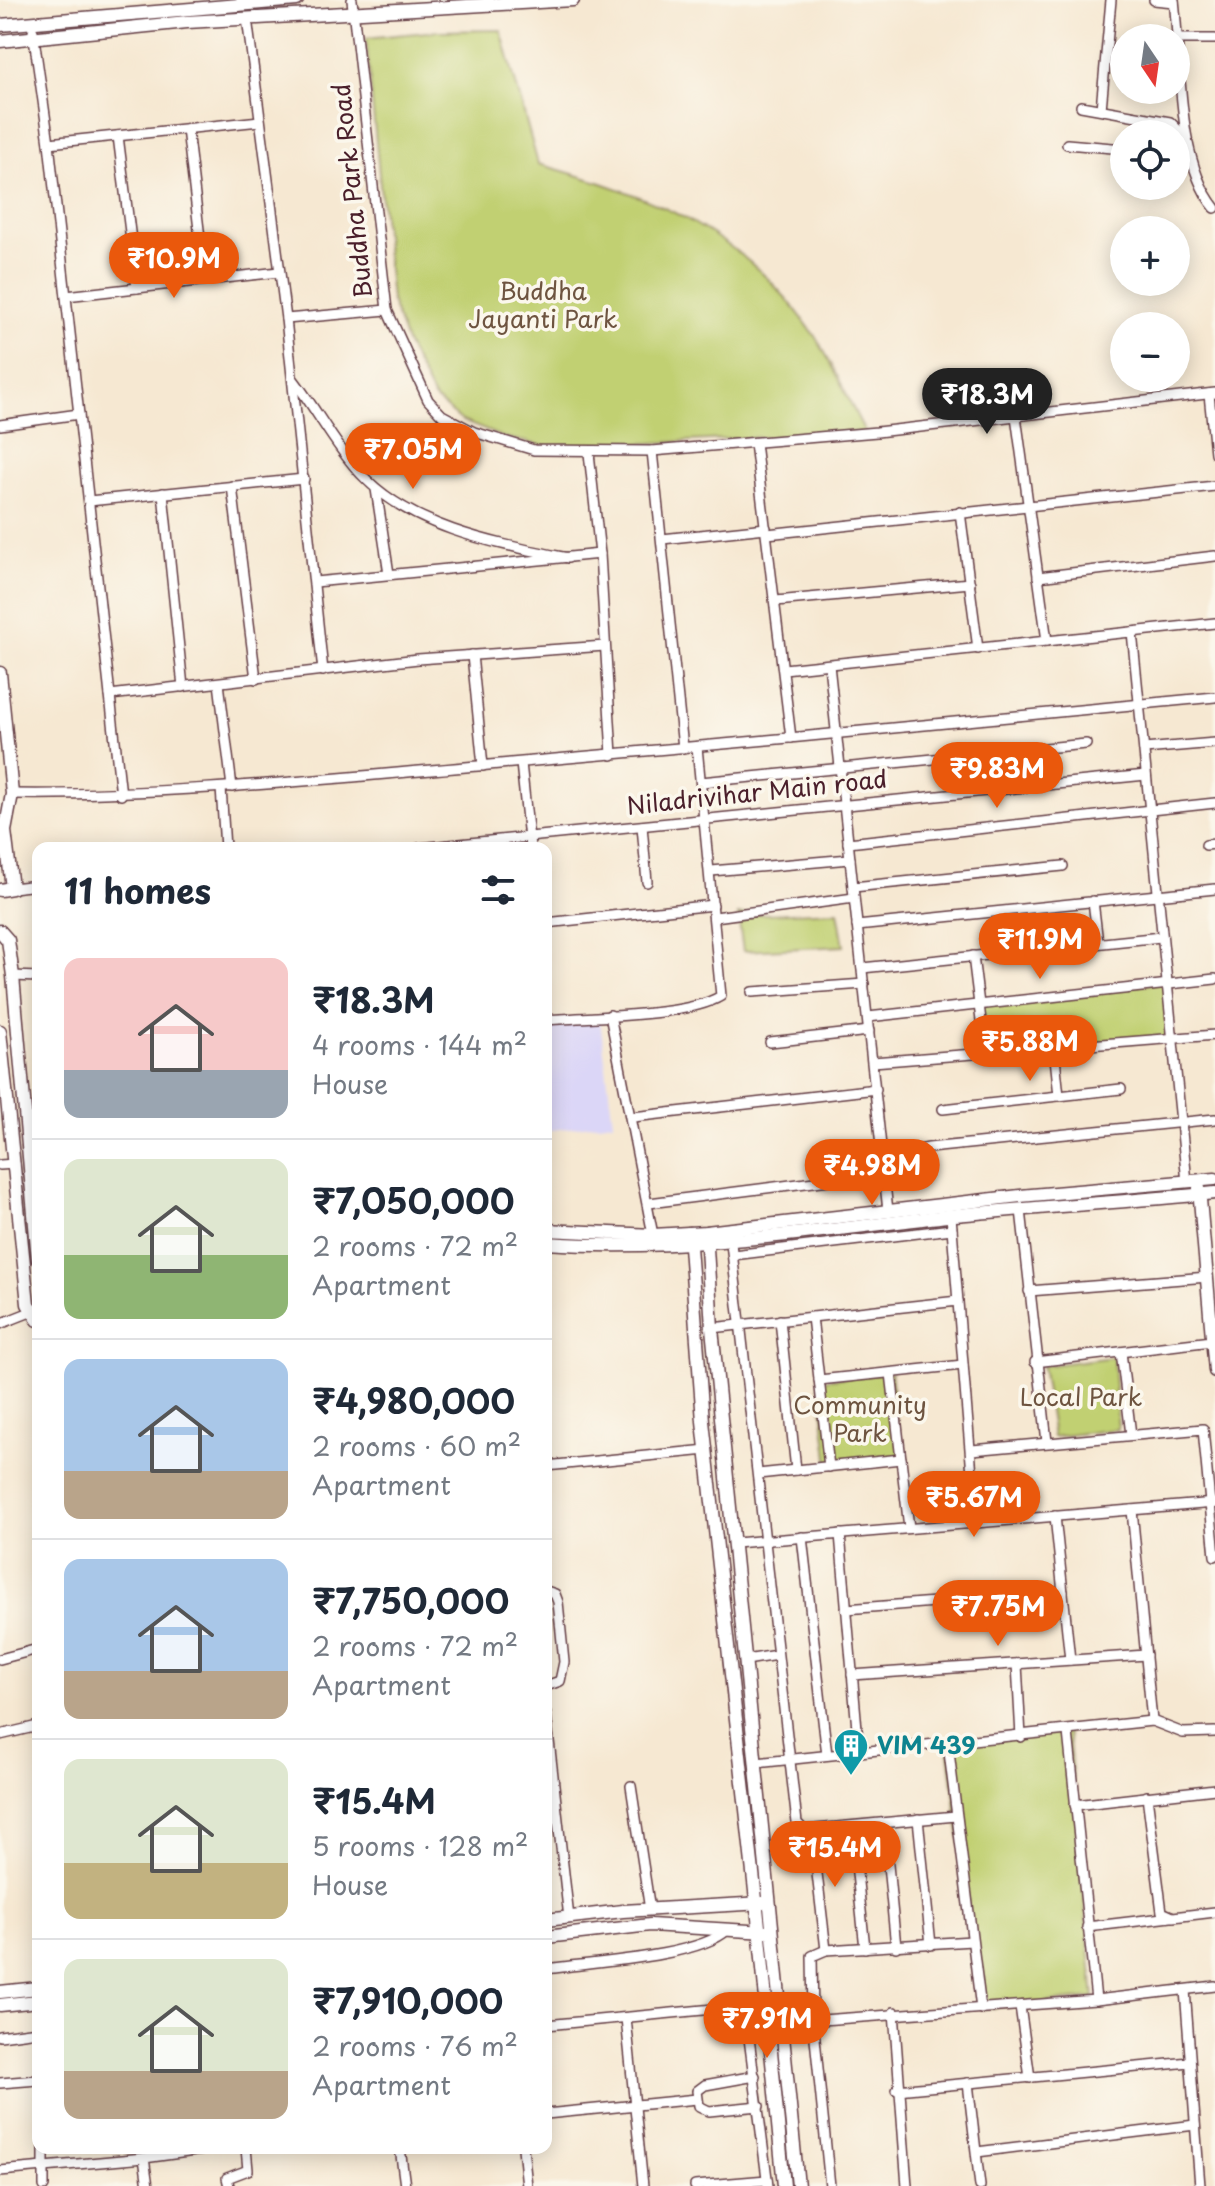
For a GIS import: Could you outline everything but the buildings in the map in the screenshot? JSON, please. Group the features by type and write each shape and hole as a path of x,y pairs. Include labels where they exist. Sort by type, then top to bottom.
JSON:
{"street":[{"path":"0,41 182,16 198,4 297,0"},
{"path":"0,25 182,16 247,18 353,6 573,0"},
{"path":"1101,109 1111,0"},
{"path":"1154,0 1174,1 1176,24"},
{"name":"Buddha Park Road","path":"353,6 387,310 428,400 442,415 498,441 534,450 589,453 652,451 755,443 1212,394"},
{"path":"247,18 286,319 323,671"},
{"path":"32,22 49,143 121,795"},
{"path":"1190,39 1215,39"},
{"path":"1081,106 1159,120"},
{"path":"49,143 260,121"},
{"path":"187,129 205,280"},
{"path":"118,136 137,288"},
{"path":"1067,144 1110,148"},
{"path":"1190,156 1202,188 1215,208"},
{"path":"66,296 279,272"},
{"path":"286,319 387,310"},
{"path":"291,376 341,449 376,489 419,514 471,536 568,558"},
{"path":"1212,394 1215,453"},
{"path":"0,425 79,414"},
{"path":"1016,416 1047,641"},
{"path":"755,443 791,738"},
{"path":"652,451 683,748"},
{"path":"589,453 600,554 612,755"},
{"path":"89,501 304,479"},
{"path":"232,486 256,679"},
{"path":"662,539 1215,486"},
{"path":"376,489 389,574"},
{"path":"163,493 183,687"},
{"path":"960,512 978,649"},
{"path":"315,582 600,554"},
{"path":"1038,577 1215,556"},
{"path":"776,601 970,583"},
{"path":"784,669 1215,623"},
{"path":"1132,632 1180,1122 1195,1186 1212,1293 1215,1371"},
{"path":"110,695 472,655 605,646"},
{"path":"472,655 483,766"},
{"path":"829,665 888,1211"},
{"path":"1,681 12,794 5,831 6,889 32,886"},
{"path":"219,683 226,788 225,842"},
{"path":"12,794 121,795 226,788 612,755 1215,697"},
{"path":"1144,749 1215,743"},
{"path":"701,782 1086,744"},
{"path":"552,1018 610,1015 713,1002 721,996 697,747"},
{"path":"521,763 529,842"},
{"name":"Niladrivihar Main road","path":"536,842 642,826 1146,775"},
{"path":"848,843 1215,803"},
{"path":"0,816 5,831"},
{"path":"642,826 647,882"},
{"path":"711,871 850,859"},
{"path":"853,887 1063,866"},
{"path":"857,926 1215,889"},
{"path":"715,917 854,898"},
{"path":"1093,901 1098,943"},
{"path":"552,922 713,905"},
{"path":"0,931 8,940 32,1114"},
{"path":"862,968 1161,937"},
{"path":"973,956 985,1053"},
{"path":"13,976 32,977"},
{"path":"868,1017 1165,982 1215,979"},
{"path":"752,992 864,984"},
{"path":"610,1015 633,1117 653,1235"},
{"path":"0,1031 28,1304 32,1309"},
{"path":"770,1042 869,1031"},
{"path":"873,1062 1215,1035"},
{"path":"1054,1048 1059,1096"},
{"path":"633,1117 876,1089"},
{"path":"943,1109 1121,1089"},
{"path":"883,1157 929,1148 1215,1119"},
{"path":"0,1165 15,1164"},
{"path":"649,1203 885,1173"},
{"path":"706,1238 732,1249 952,1222 1195,1186 1215,1179"},
{"path":"732,1249 922,1213 1195,1186 1215,1193"},
{"path":"1021,1210 1035,1362 1047,1442"},
{"path":"552,1243 706,1238 888,1211 922,1213 952,1222"},
{"path":"952,1222 976,1523"},
{"path":"552,1230 689,1239"},
{"path":"706,1238 712,1328 756,1763 763,1903 758,1932 784,2186"},
{"path":"689,1239 707,1450 737,1732 763,1903 773,1931 798,2186"},
{"path":"732,1249 743,1324 797,1823 804,1830 812,1831 956,1816"},
{"path":"1029,1291 1208,1277"},
{"path":"712,1328 958,1301"},
{"path":"0,1324 32,1315"},
{"path":"812,1317 829,1467"},
{"path":"780,1320 796,1470"},
{"path":"1035,1362 1212,1341"},
{"path":"1121,1352 1131,1435"},
{"path":"819,1380 963,1365"},
{"path":"891,1373 909,1528"},
{"path":"972,1450 1203,1429 1213,1503 1215,1556"},
{"path":"552,1465 707,1450"},
{"path":"758,1474 901,1459"},
{"path":"735,1543 1213,1503"},
{"path":"1132,1510 1152,1721"},
{"path":"1055,1516 1070,1660"},
{"path":"840,1534 859,1752"},
{"path":"802,1537 827,1755"},
{"path":"846,1609 1063,1592"},
{"path":"552,1593 558,1602 564,1662 560,1681 552,1684"},
{"path":"0,1659 32,1651"},
{"path":"746,1660 777,1655"},
{"path":"852,1675 1146,1655"},
{"path":"1017,1664 1021,1737"},
{"path":"756,1763 1152,1721 1183,1733 1215,1732"},
{"path":"0,1735 32,1727"},
{"path":"737,1732 753,1731"},
{"path":"1068,1732 1096,2000"},
{"path":"948,1744 981,2009"},
{"path":"552,1767 569,1918"},
{"path":"631,1786 650,1910"},
{"path":"1075,1805 1215,1789"},
{"path":"1147,1796 1160,1903 1162,1912 1173,1917"},
{"path":"918,1819 931,1945"},
{"path":"884,1824 896,1947"},
{"path":"852,1827 865,1948"},
{"path":"812,1831 826,1950"},
{"path":"552,1919 763,1903"},
{"path":"1087,1927 1215,1912"},
{"path":"552,1936 650,1925 773,1931"},
{"path":"552,1968 694,1947 719,1938 727,1930"},
{"path":"830,2186 810,1961 817,1952 826,1950 972,1941"},
{"path":"781,2023 894,2012 1096,2000 1215,1986"},
{"path":"0,1992 32,1989"},
{"path":"1185,1990 1200,2186"},
{"path":"0,2005 32,2002"},
{"path":"552,2024 766,2004"},
{"path":"1020,2006 1030,2078"},
{"path":"696,2186 767,2183 745,2007"},
{"path":"894,2012 897,2090 907,2186"},
{"path":"626,2018 643,2186"},
{"path":"0,2036 32,2032"},
{"path":"897,2090 1190,2062"},
{"path":"755,2076 705,2085 697,2091 697,2099 703,2110 709,2111 759,2106"},
{"path":"0,2083 32,2081"},
{"path":"968,2083 980,2186"},
{"path":"552,2113 697,2099"},
{"path":"977,2152 1195,2125"},
{"path":"44,2186 45,2154"},
{"path":"0,2171 173,2154"},
{"path":"229,2186 227,2178 248,2170 247,2154"},
{"path":"401,2154 405,2186"},
{"path":"524,2154 527,2186"},
{"path":"144,2158 148,2186"}],"shaded area":[{"path":"600,1020 613,1122 552,1130 552,1027"}],"green space":[{"name":"Buddha Jayanti Park","path":"501,30 538,164 655,204 690,221 754,266 783,295 810,329 865,432 554,448 502,437 462,421 434,398 407,345 391,300 366,38 437,31"},
{"path":"838,911 844,946 743,951 738,915"},
{"path":"1165,982 1171,1039 985,1053 979,1004"},
{"name":"Local Park","path":"1113,1357 1118,1429 1053,1437 1042,1366"},
{"name":"Community Park","path":"891,1373 901,1459 829,1467 819,1380"},
{"path":"1068,1732 1094,1998 981,2009 948,1744"}],"place":[{"name":"VIM 439","path":"851,1777"}]}
